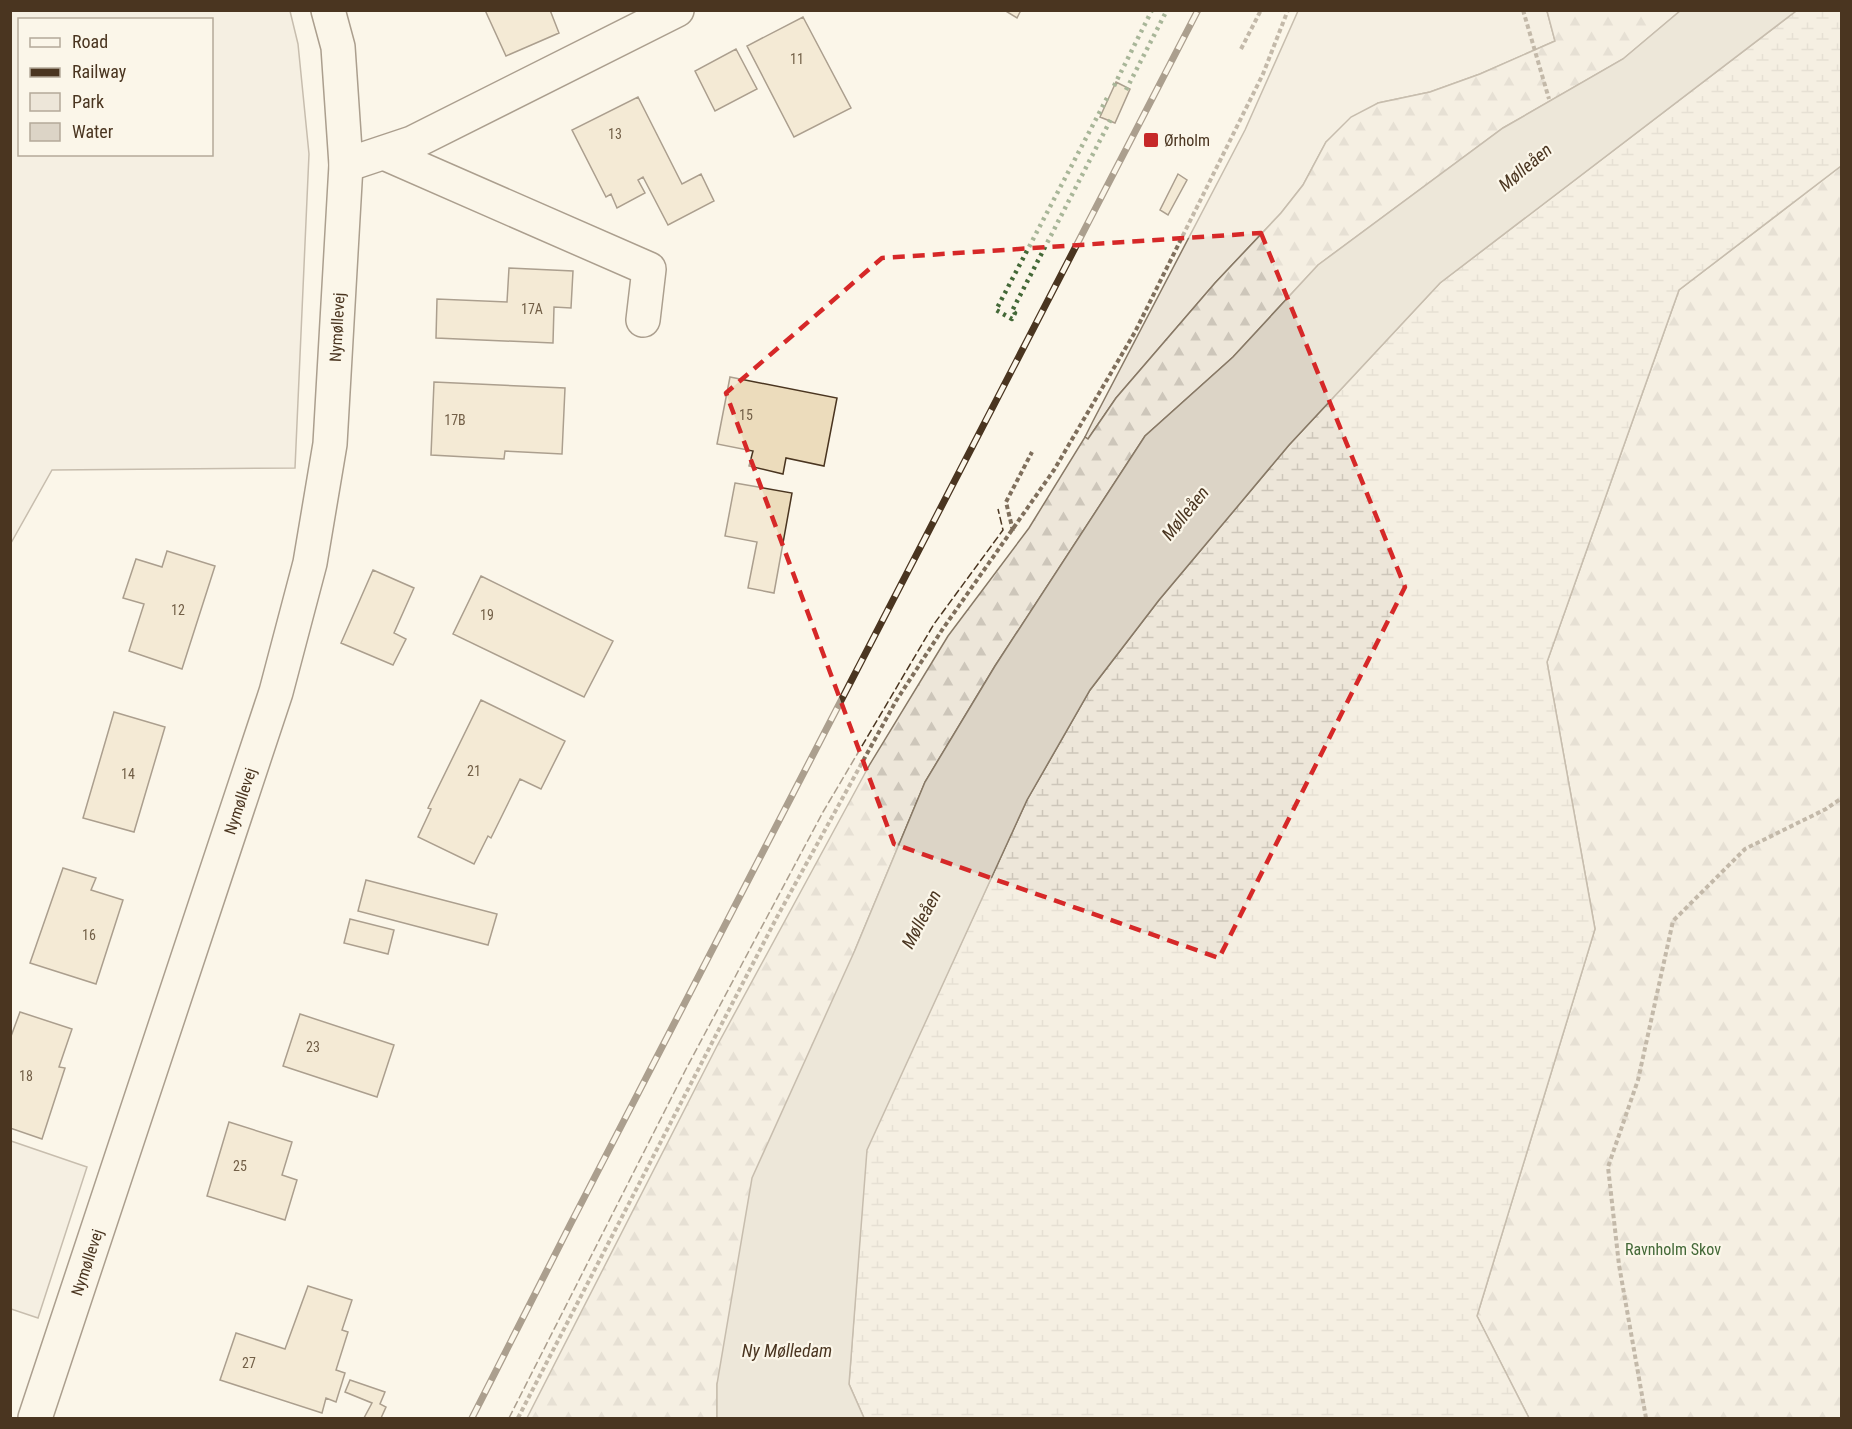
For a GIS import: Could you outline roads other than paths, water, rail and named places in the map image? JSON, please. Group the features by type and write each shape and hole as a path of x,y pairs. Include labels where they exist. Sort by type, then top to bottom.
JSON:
{"street":[{"name":"Nymøllevej","path":"35,1419 276,692 310,563 330,444 346,165 338,47 328,10"},
{"path":"346,165 412,143 677,10"},
{"path":"384,153 649,269 643,320"}],"water":[{"path":"1680,11 1796,11 1440,283 1289,445 1159,600 1090,690 1027,800 867,1150 849,1384 864,1418 717,1418 717,1384 752,1178 855,950 925,782 995,666 1145,436 1233,357 1318,265 1503,128 1623,59"}],"railway":[{"path":"472,1418 1198,10"}],"place":[{"name":"Ørholm","path":"1151,140"}],"water label":[{"name":"Mølleåen","path":"1525,167"},
{"name":"Mølleåen","path":"1185,513"},
{"name":"Mølleåen","path":"921,919"},
{"name":"Ny Mølledam","path":"787,1350"}],"park label":[{"name":"Ravnholm Skov","path":"1673,1249"}]}
